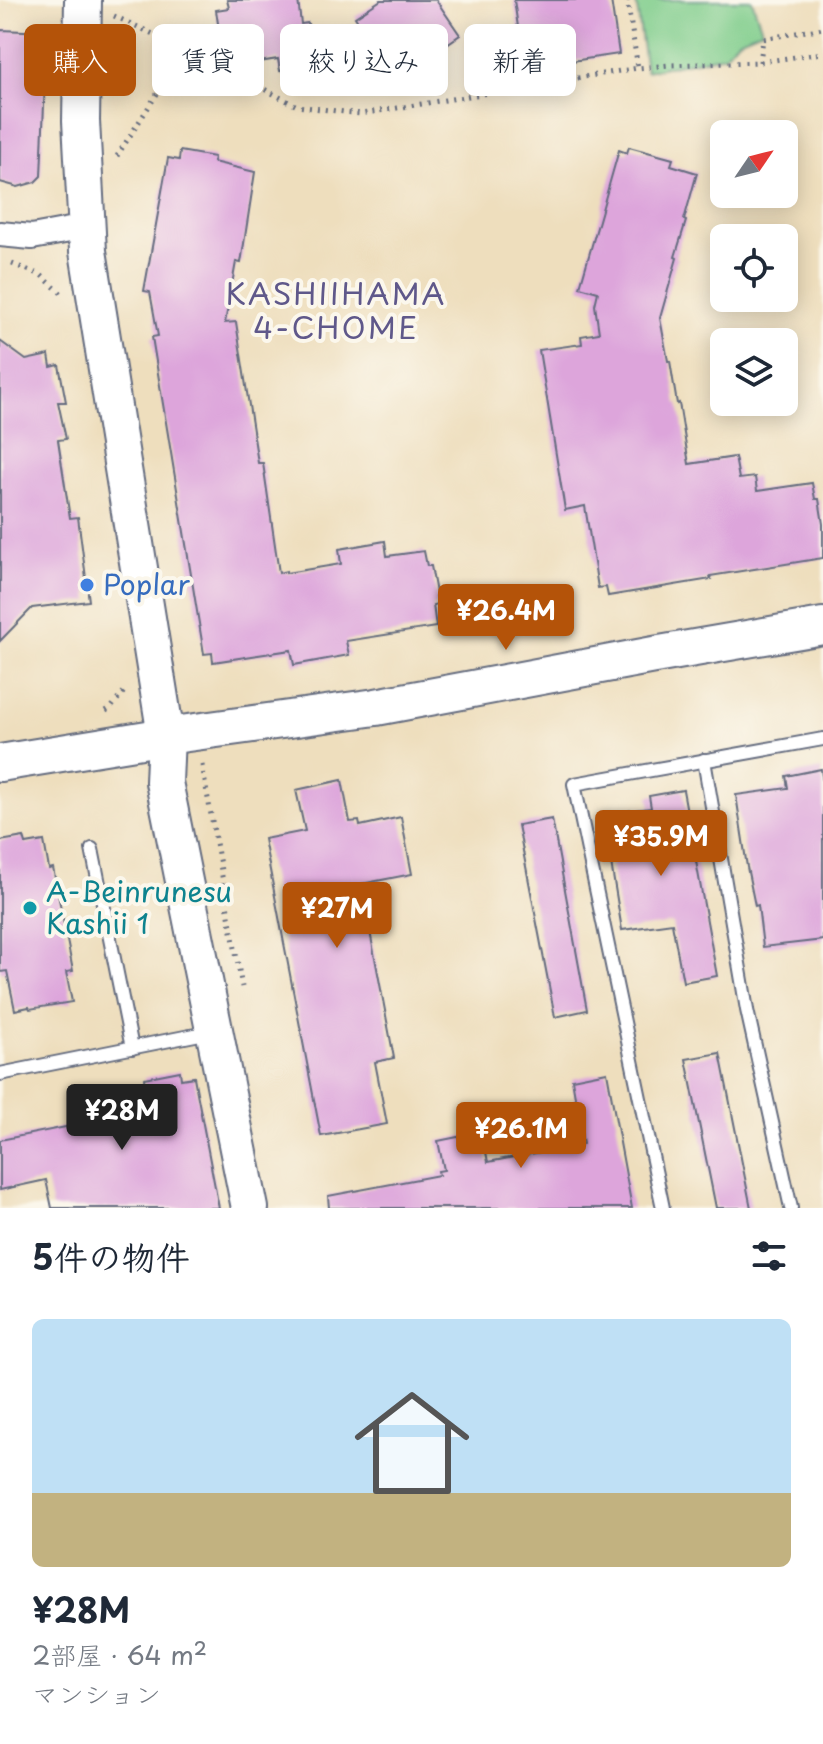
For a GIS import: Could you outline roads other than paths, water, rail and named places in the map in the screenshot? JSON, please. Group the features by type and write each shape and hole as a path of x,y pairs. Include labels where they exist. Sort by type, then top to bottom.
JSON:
{"street":[{"path":"95,7 81,121 90,267 181,734 164,782 250,1208"},
{"path":"0,234 32,237 86,227"},
{"path":"0,763 376,707 823,626"}],"lane":[{"path":"663,1208 574,784 823,739"},
{"path":"704,760 747,1010 791,1208"},
{"path":"92,849 132,1048"},
{"path":"0,1074 213,1031"}],"place":[{"name":"Poplar","path":"87,585"},
{"name":"A-Beinrunesu Kashii 1","path":"30,908"}],"district":[{"name":"KASHIIHAMA 4-CHOME","path":"336,312"}]}
